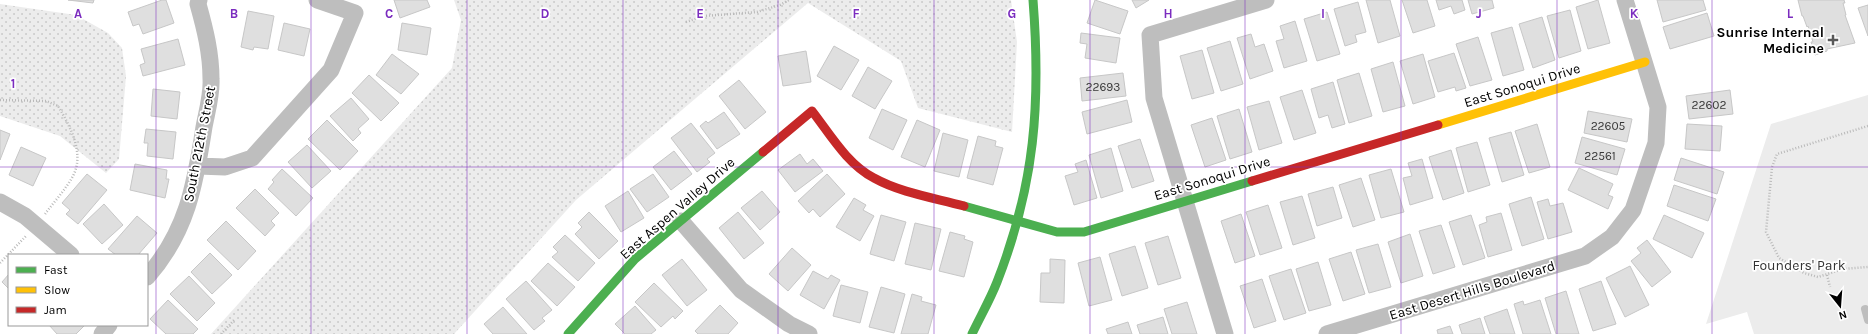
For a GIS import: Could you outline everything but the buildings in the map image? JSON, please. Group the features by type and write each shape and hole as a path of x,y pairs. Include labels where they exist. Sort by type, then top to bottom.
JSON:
{"street":[{"name":"South 212th Street","path":"148,276 159,264 178,232 191,199 198,166 211,81 209,49 198,4 199,0"},
{"path":"198,166 225,167 252,158 331,70 355,13 317,0"},
{"path":"972,334 997,283 1018,222 1029,172 1036,115 1037,53 1033,0"},
{"path":"1225,334 1154,98 1150,35 1266,0"},
{"name":"East Desert Hills Boulevard","path":"1327,334 1585,256 1612,237 1633,210 1656,143 1658,107 1625,0"},
{"name":"East Sonoqui Drive","path":"812,111 846,156 873,178 904,190 1057,232 1084,232 1645,62"},
{"name":"East Aspen Valley Drive","path":"568,334 635,259 812,111"},
{"path":"0,202 26,216 70,254"},
{"path":"681,221 741,290 789,324 809,334"},
{"path":"102,334 108,326"}],"lane":[{"path":"1865,309 1868,320"}],"path":[{"path":"686,22 704,16 757,12 780,5 789,0"},
{"path":"0,100 46,101 58,106 64,116 77,149 78,162 73,176 36,225 9,254"},
{"path":"1868,126 1781,152 1775,158 1772,167 1766,226 1768,240 1779,258 1811,275 1818,277 1843,269 1868,267"},
{"path":"0,263 8,255"},
{"path":"1827,275 1830,287"},
{"path":"221,334 235,319"}],"green space":[{"path":"454,0 1011,0 1017,42 1012,132 918,108 901,61 808,3 576,200 454,334 211,334 452,68 461,20"},
{"path":"0,4 76,15 108,33 122,48 126,76 119,159 106,173 60,136 0,116"},
{"name":"Founders' Park","path":"1868,95 1868,334 1754,334 1747,312 1706,324 1771,124"}],"traffic: fast":[{"path":"972,334 994,289 1010,246 1020,212 1027,177 1035,109 1036,74 1033,0"},
{"path":"568,334 635,259 763,152"},
{"path":"964,206 1057,232 1084,232 1252,181"}],"traffic: slow":[{"path":"1438,125 1645,62"}],"traffic: jam":[{"path":"763,152 812,111 847,157 864,172 895,188 964,206"},
{"path":"1252,181 1438,125"}],"place":[{"name":"Sunrise Internal Medicine","path":"1833,40"}]}
